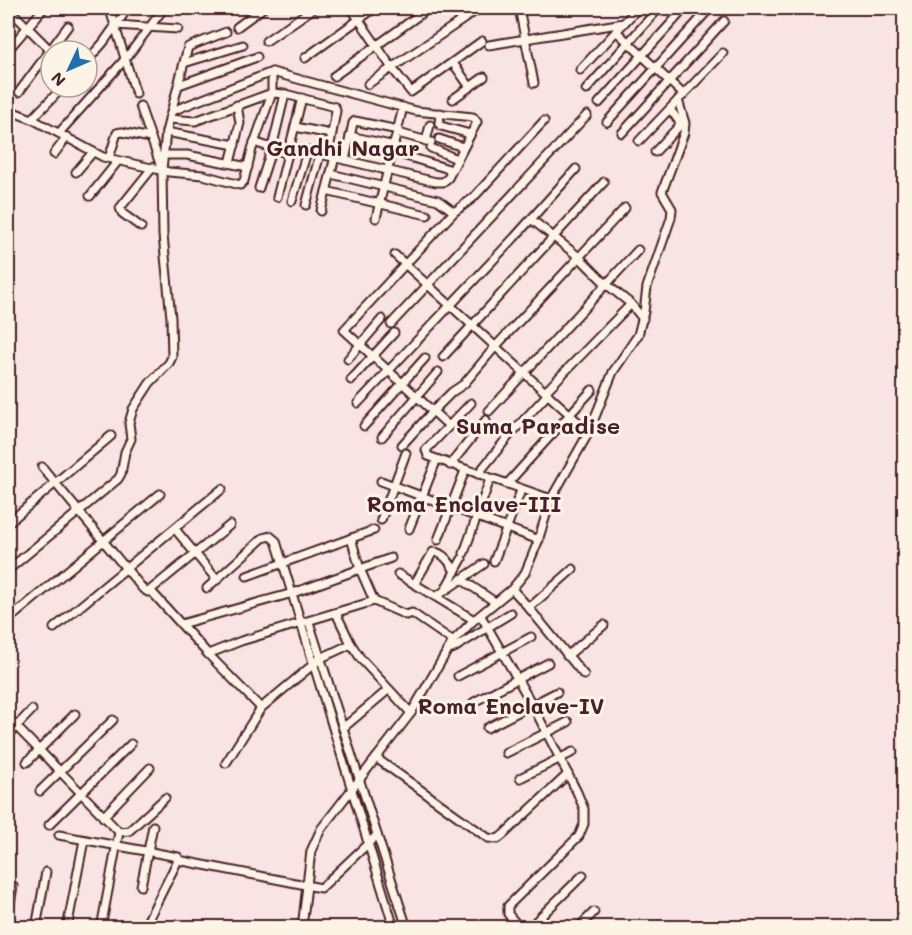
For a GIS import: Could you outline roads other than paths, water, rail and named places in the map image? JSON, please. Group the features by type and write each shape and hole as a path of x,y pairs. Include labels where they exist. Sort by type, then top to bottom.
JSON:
{"street":[{"path":"8,8 39,40"},
{"path":"8,50 44,8"},
{"path":"99,46 128,8"},
{"path":"59,133 126,58 164,8"},
{"path":"237,27 263,8"},
{"path":"266,41 314,8"},
{"path":"351,8 411,92 485,43 526,39 624,23"},
{"path":"305,58 375,8"},
{"path":"334,76 429,8"},
{"path":"368,84 479,8"},
{"path":"519,8 534,83"},
{"path":"580,70 638,8"},
{"path":"586,90 659,8"},
{"path":"599,103 685,8"},
{"path":"607,122 710,8"},
{"path":"111,13 136,94"},
{"path":"622,133 724,21"},
{"path":"115,25 148,29 178,29"},
{"path":"59,39 68,26"},
{"path":"302,927 311,851 321,829 411,713 453,641 512,589 525,573 539,540 551,499 590,432 613,372 636,339 647,287 672,209 662,192 684,133 685,123 681,97 669,81 616,31"},
{"path":"8,570 118,479 130,439 129,429 133,409 150,383 172,357 171,318 163,235 162,170 166,132 190,45 226,32"},
{"path":"184,63 243,45"},
{"path":"639,141 723,53"},
{"path":"179,85 257,57"},
{"path":"453,63 470,87"},
{"path":"19,92 39,66"},
{"path":"172,111 272,72 403,107 476,119 477,122 446,181 443,182 388,171 328,155 272,148 254,142"},
{"path":"8,110 33,119 93,152 109,158 240,184 243,183 254,142 272,93 272,72"},
{"path":"453,99 484,77"},
{"path":"169,119 195,121 272,93 285,94 334,107 336,111 328,155 306,205"},
{"path":"259,188 272,148 285,94"},
{"path":"277,197 302,98"},
{"path":"33,119 52,99"},
{"path":"140,105 162,170"},
{"path":"230,163 240,123 237,105"},
{"path":"376,218 403,107"},
{"path":"655,152 681,124 670,109"},
{"path":"440,113 441,126 470,134"},
{"path":"391,324 587,115"},
{"path":"345,160 355,121 429,143 457,159"},
{"path":"449,426 344,330 454,212 473,198 544,121"},
{"path":"429,143 430,126"},
{"path":"295,127 331,135"},
{"path":"109,158 117,134 123,132 150,138"},
{"path":"166,132 235,145"},
{"path":"350,136 452,170"},
{"path":"54,154 67,137"},
{"path":"439,139 463,147"},
{"path":"76,172 93,152"},
{"path":"292,201 307,152"},
{"path":"163,155 187,155 248,167"},
{"path":"321,211 331,174 328,155"},
{"path":"90,196 118,160"},
{"path":"141,227 122,213 120,208 153,167"},
{"path":"358,403 576,169"},
{"path":"331,174 438,200 454,212"},
{"path":"443,357 604,182"},
{"path":"326,191 427,215"},
{"path":"402,446 433,411 464,384 495,347 625,208"},
{"path":"531,219 579,257 606,284 631,304 642,319"},
{"path":"489,411 638,250"},
{"path":"395,255 448,306 590,432"},
{"path":"478,474 546,393 631,304"},
{"path":"348,358 382,319"},
{"path":"351,380 394,333"},
{"path":"364,426 425,358"},
{"path":"382,436 438,372"},
{"path":"507,484 592,390"},
{"path":"471,403 426,452 432,459 551,499"},
{"path":"450,465 486,420"},
{"path":"8,523 111,436"},
{"path":"381,520 406,453"},
{"path":"409,529 435,464"},
{"path":"42,467 143,589 151,591 261,708"},
{"path":"438,540 464,473"},
{"path":"381,481 539,540"},
{"path":"446,588 463,556 489,482"},
{"path":"54,628 222,489"},
{"path":"494,561 520,493"},
{"path":"8,620 160,494"},
{"path":"151,591 230,525"},
{"path":"175,530 217,580"},
{"path":"247,576 374,530"},
{"path":"207,588 266,537 273,537 276,541 394,927"},
{"path":"351,538 360,569 374,601 402,614 412,613 453,641"},
{"path":"414,583 433,552 438,552 449,561 455,572"},
{"path":"181,624 293,593 391,558"},
{"path":"437,596 484,564"},
{"path":"530,608 573,569"},
{"path":"398,574 477,618 488,628 547,733 584,809 583,830 567,849 508,906 508,914 520,927"},
{"path":"461,579 495,602"},
{"path":"512,589 584,675"},
{"path":"208,654 241,641 374,601"},
{"path":"336,613 361,659 411,713"},
{"path":"447,651 511,613"},
{"path":"309,622 407,927"},
{"path":"567,656 604,625"},
{"path":"458,676 531,637"},
{"path":"226,763 261,708 321,658 351,644"},
{"path":"474,702 548,663"},
{"path":"343,728 388,690"},
{"path":"487,728 557,692"},
{"path":"8,735 32,710"},
{"path":"27,762 75,714"},
{"path":"8,718 119,832 129,831 165,798"},
{"path":"40,791 113,720"},
{"path":"506,753 568,722"},
{"path":"49,825 131,744"},
{"path":"520,778 573,752"},
{"path":"376,758 493,840 503,835 568,774"},
{"path":"102,817 150,768"},
{"path":"141,886 153,826"},
{"path":"101,927 119,832"},
{"path":"59,835 178,857 178,860 321,888 377,835"},
{"path":"67,927 84,840"},
{"path":"144,927 178,860"},
{"path":"8,922 34,927 46,872"},
{"path":"530,927 583,875"},
{"path":"8,916 13,886"},
{"path":"578,927 594,912"}],"district":[{"name":"Gandhi Nagar","path":"343,147"},
{"name":"Suma Paradise","path":"538,425"},
{"name":"Roma Enclave-III","path":"464,503"},
{"name":"Roma Enclave-IV","path":"511,705"}]}
